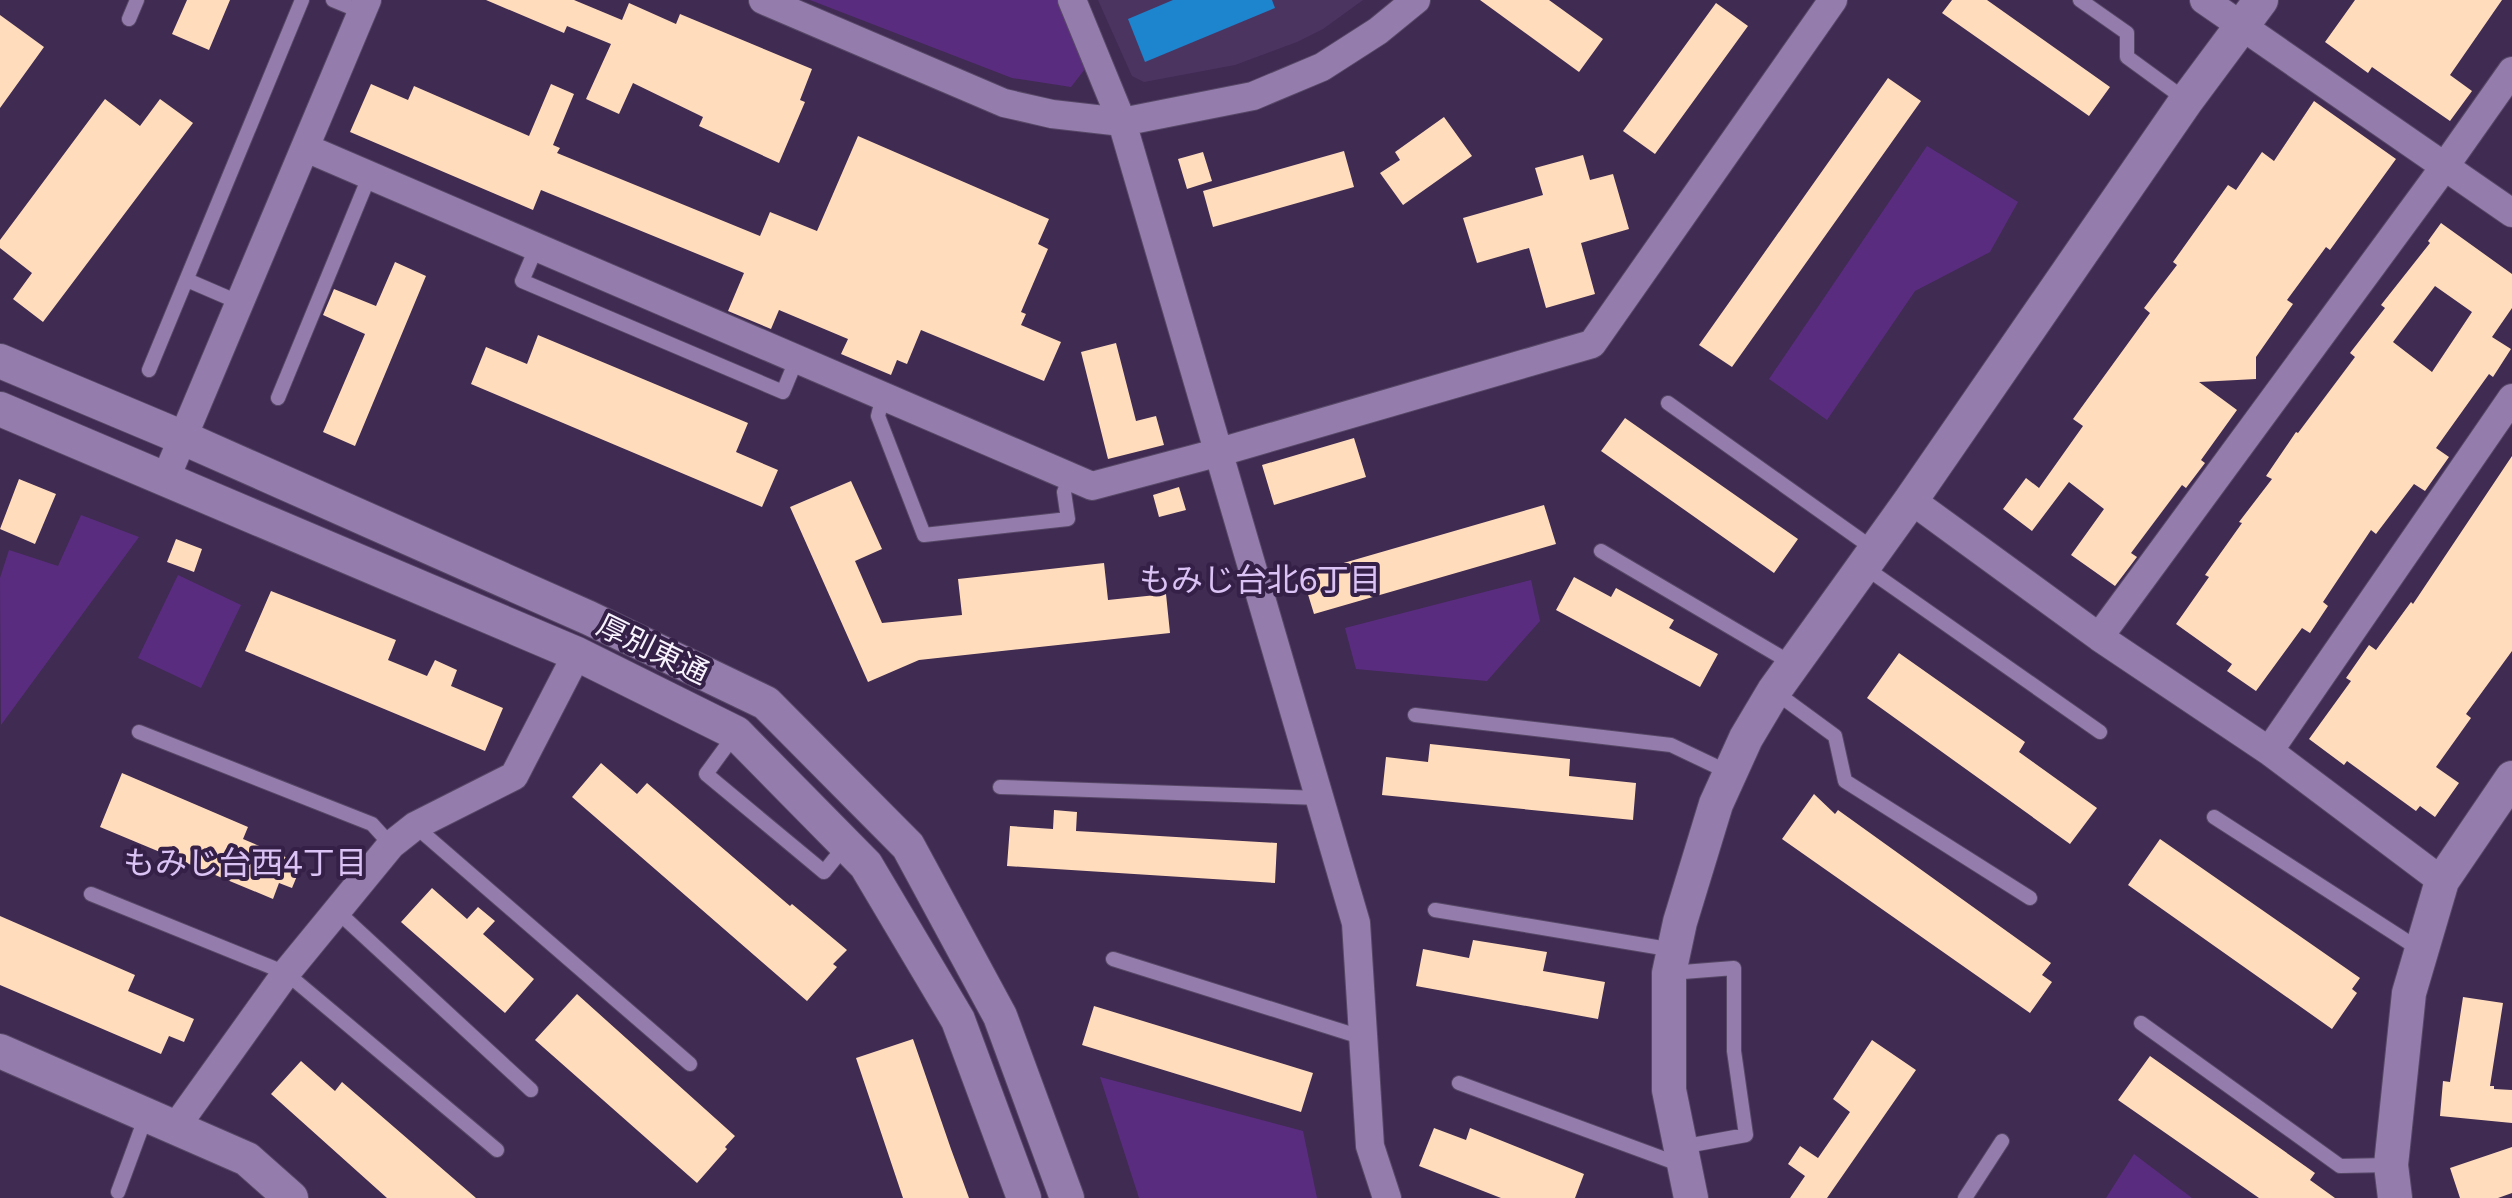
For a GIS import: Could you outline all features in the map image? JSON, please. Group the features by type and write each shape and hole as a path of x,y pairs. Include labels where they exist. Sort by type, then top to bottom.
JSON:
{"street":[{"path":"763,0 1004,103 1052,114 1122,122 1253,96 1322,67 1378,31 1416,0"},
{"path":"1072,0 1122,122 1356,923 1370,1146 1387,1198"},
{"path":"306,148 1092,486 1592,344 1833,0"},
{"path":"2204,0 2252,13 2445,166 2512,213"},
{"path":"165,480 364,6"},
{"path":"1685,1171 1669,1090 1672,961 1680,922 1716,804 1746,738 1783,678 1911,500 2186,101 2252,13"},
{"path":"2099,637 2512,71"},
{"name":"厚別東通","path":"0,361 181,437 589,618 766,703 908,846 1000,1016 1067,1198"},
{"path":"2269,751 2512,398"},
{"name":"厚別東通","path":"0,409 577,654 736,733 866,865 958,1020 1024,1198"},
{"path":"1911,500 2099,637 2269,751 2442,881"},
{"path":"160,1122 391,845 415,826 514,776 577,654"},
{"path":"2393,1182 2409,993 2442,881 2512,778"},
{"path":"0,1051 247,1159 291,1198"}],"lane":[{"path":"129,19 137,0"},
{"path":"149,370 302,0"},
{"path":"333,0 364,6"},
{"path":"2080,0 2127,33 2127,57 2186,101"},
{"path":"278,398 369,177"},
{"path":"537,246 522,281 783,392 797,358"},
{"path":"187,280 238,302"},
{"path":"883,396 878,416 924,535 1068,519 1064,492 1070,477"},
{"path":"1668,403 2100,732"},
{"path":"1601,551 1783,678 1835,736 1845,781 2030,898"},
{"path":"1415,715 1671,745 1730,773"},
{"path":"139,732 372,824 391,845"},
{"path":"736,733 706,774 824,872 846,845"},
{"path":"1000,787 1320,798"},
{"path":"2214,817 2422,951"},
{"path":"415,826 690,1064"},
{"path":"91,894 286,973 497,1150"},
{"path":"1435,910 1672,961 1734,968 1734,1051 1746,1135 1685,1171 1459,1083"},
{"path":"338,912 531,1090"},
{"path":"1113,959 1365,1038"},
{"path":"2141,1023 2340,1166 2393,1182"},
{"path":"118,1192 160,1122"},
{"path":"1965,1198 2002,1141"}],"shaded area":[{"path":"810,0 1061,0 1088,65 1071,87 1012,78"},
{"path":"1098,0 1363,0 1323,29 1297,42 1235,65 1144,82 1132,76"},
{"path":"1927,146 2018,202 1990,252 1915,291 1827,420 1769,379"},
{"path":"81,515 139,537 1,725 0,578 9,550 58,566"},
{"path":"178,575 241,605 201,688 138,658"},
{"path":"1531,580 1540,621 1487,681 1356,669 1345,628"},
{"path":"1100,1077 1303,1131 1317,1198 1139,1198"},
{"path":"2134,1154 2192,1198 2106,1198"}],"water":[{"path":"1173,0 1272,0 1275,8 1145,62 1128,19"}],"building":[{"path":"187,0 230,0 209,50 172,34"},
{"path":"486,0 574,0 622,20 629,3 676,24 680,14 812,69 800,100 805,102 779,163 699,126 703,117 633,83 619,114 586,99 611,44 567,26 564,33"},
{"path":"1480,0 1549,0 1603,39 1579,72"},
{"path":"1952,0 1987,0 2110,87 2089,116 1942,13"},
{"path":"2355,0 2502,0 2450,75 2472,91 2450,121 2372,67 2368,73 2325,42"},
{"path":"1716,3 1748,26 1655,154 1623,131"},
{"path":"0,15 44,47 0,108"},
{"path":"1888,78 1921,101 1732,367 1699,345"},
{"path":"371,84 408,100 414,86 529,136 551,84 574,94 553,145 560,148 557,153 760,236 770,212 817,231 858,136 1049,219 1038,244 1048,249 1021,312 1026,314 1021,325 1061,342 1044,381 921,330 907,364 897,360 891,375 841,354 848,339 779,310 771,329 728,311 744,273 541,190 533,210 350,132"},
{"path":"105,99 140,126 160,99 193,123 43,322 13,299 32,273 0,248 0,240"},
{"path":"2314,101 2396,159 2330,250 2326,247 2287,300 2293,304 2256,357 2256,379 2199,382 2237,410 2201,460 2205,463 2186,488 2182,485 2131,553 2137,557 2115,586 2071,555 2104,509 2069,482 2032,531 2003,509 2026,478 2039,488 2083,426 2073,419 2150,313 2144,308 2177,265 2173,262 2228,185 2236,190 2262,152 2274,161"},
{"path":"1444,117 1472,156 1403,205 1380,173 1400,160 1395,152"},
{"path":"1344,151 1354,187 1213,227 1203,191"},
{"path":"1203,152 1212,181 1187,189 1178,159"},
{"path":"1583,155 1590,180 1613,174 1629,229 1581,243 1595,294 1546,308 1529,248 1477,263 1463,218 1543,195 1535,168"},
{"path":"2441,223 2512,274 2512,308 2492,337 2511,349 2493,377 2489,374 2436,448 2449,457 2425,491 2414,484 2376,534 2371,530 2323,602 2328,606 2310,633 2302,628 2256,691 2227,671 2232,664 2176,624 2209,577 2205,575 2242,523 2239,522 2272,479 2266,476 2355,357 2350,353 2385,308 2381,305 2430,243 2428,241","holes":["2435,286 2472,312 2432,372 2393,342"]},
{"path":"395,262 426,276 355,446 323,432 365,334 323,315 334,289 376,306"},
{"path":"538,335 748,423 736,452 778,470 762,507 471,384 486,347 527,364"},
{"path":"1116,343 1136,421 1156,416 1164,445 1108,459 1081,352"},
{"path":"1625,418 1798,539 1774,573 1601,451"},
{"path":"1354,438 1366,477 1274,505 1262,465"},
{"path":"2512,456 2512,651 2466,714 2471,718 2436,767 2459,783 2435,817 2420,806 2416,811 2347,761 2344,765 2309,739 2351,681 2346,678 2369,645 2376,650 2411,602 2413,604"},
{"path":"19,479 56,494 35,544 0,529"},
{"path":"851,481 882,549 855,561 882,623 962,615 958,579 1104,563 1108,600 1166,594 1170,633 919,660 868,682 790,507"},
{"path":"1179,487 1186,510 1159,517 1153,495"},
{"path":"1544,505 1556,544 1314,614 1302,575"},
{"path":"176,539 202,549 194,572 167,562"},
{"path":"1574,577 1611,597 1616,588 1674,620 1669,628 1718,654 1700,687 1556,610"},
{"path":"271,591 396,640 388,660 427,676 435,660 457,670 451,686 503,708 485,751 245,651"},
{"path":"1899,653 2025,742 2019,752 2097,808 2070,844 1867,698"},
{"path":"1430,744 1570,759 1569,776 1636,783 1633,820 1382,795 1386,757 1428,762"},
{"path":"601,763 637,794 647,783 790,906 792,904 847,950 833,964 837,967 807,1001 572,797"},
{"path":"122,773 248,827 243,839 302,864 292,888 279,883 273,899 100,827"},
{"path":"1814,794 1835,814 1838,810 2051,963 2042,975 2052,982 2030,1013 1782,839"},
{"path":"1054,810 1077,812 1076,831 1277,843 1275,883 1007,866 1010,826 1053,829"},
{"path":"2160,839 2360,978 2352,989 2357,993 2332,1029 2128,885"},
{"path":"432,888 467,919 478,907 495,921 483,934 534,979 505,1013 401,922"},
{"path":"0,916 135,975 128,991 194,1019 184,1042 169,1036 161,1054 0,985"},
{"path":"1473,940 1547,952 1543,971 1605,982 1598,1019 1416,986 1423,949 1469,958"},
{"path":"577,994 735,1136 697,1183 535,1040"},
{"path":"2463,997 2503,1003 2490,1086 2512,1090 2512,1123 2440,1116 2443,1081 2450,1082"},
{"path":"1094,1006 1313,1073 1301,1112 1082,1045"},
{"path":"913,1039 969,1198 903,1198 856,1058"},
{"path":"1872,1040 1916,1070 1827,1198 1790,1198 1805,1176 1788,1164 1800,1146 1818,1158 1850,1112 1833,1099"},
{"path":"2150,1056 2315,1173 2310,1180 2335,1198 2259,1198 2118,1100"},
{"path":"301,1061 335,1091 342,1082 476,1198 387,1198 271,1094"},
{"path":"1434,1128 1466,1140 1470,1128 1584,1174 1575,1198 1501,1198 1419,1166"},
{"path":"2512,1147 2512,1193 2498,1198 2460,1198 2450,1168"}],"district":[{"name":"もみじ台北6丁目","path":"1260,580"},
{"name":"もみじ台西4丁目","path":"245,863"}]}
